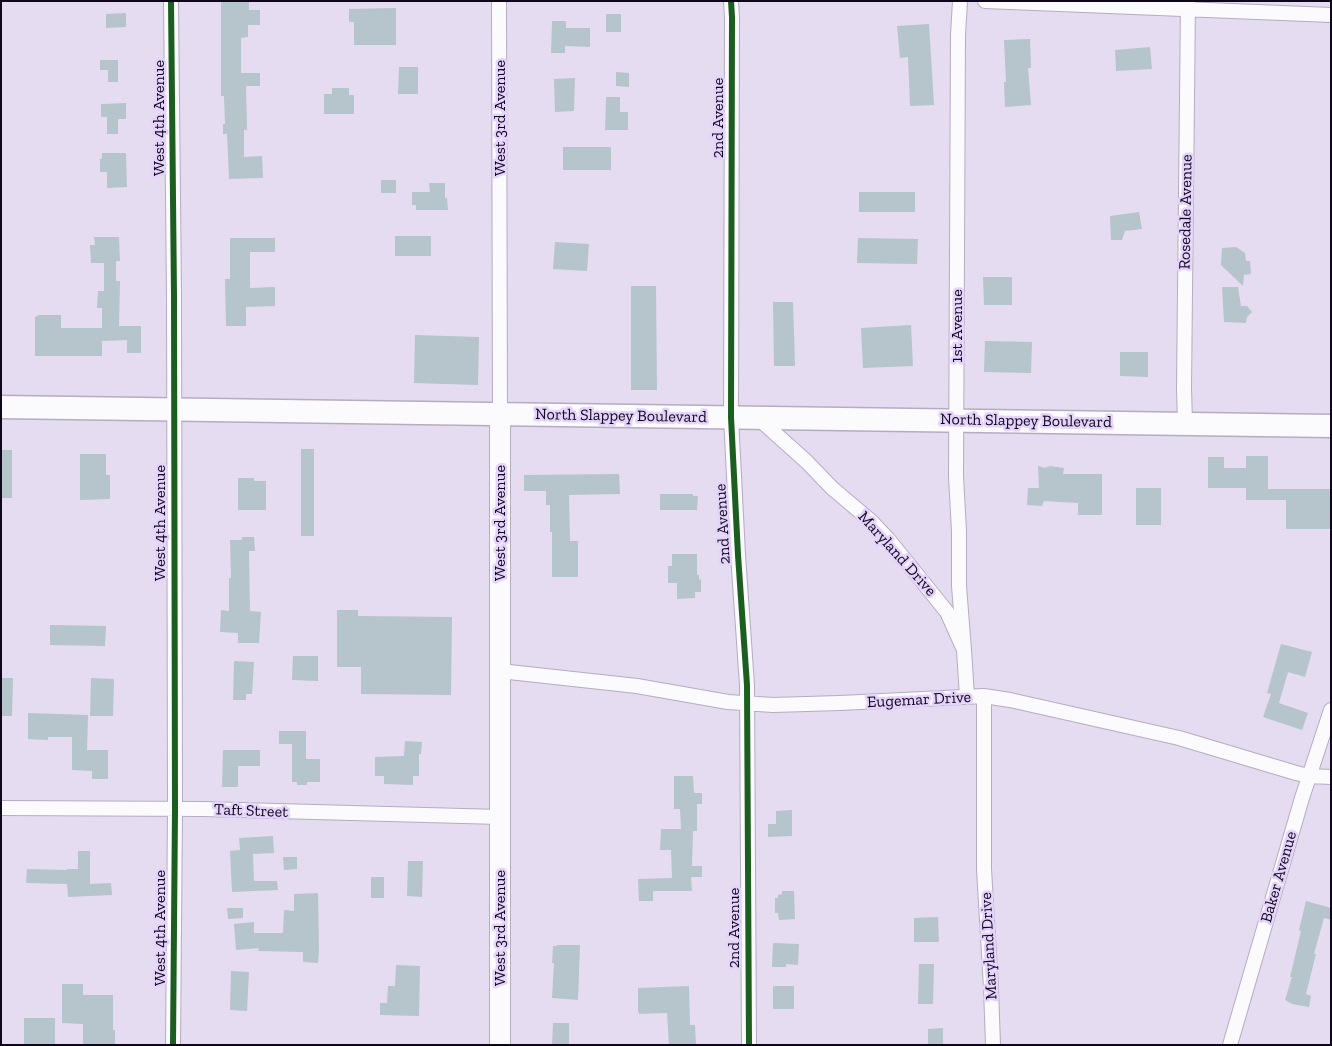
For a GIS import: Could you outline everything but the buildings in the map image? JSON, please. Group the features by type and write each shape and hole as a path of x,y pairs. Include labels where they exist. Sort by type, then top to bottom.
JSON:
{"main road":[{"name":"North Slappey Boulevard","path":"1,407 1331,426"}],"street":[{"name":"West 4th Avenue","path":"171,1 174,296 175,810 173,1045"},
{"name":"West 3rd Avenue","path":"499,1 500,1045"},
{"name":"2nd Avenue","path":"731,1 731,417 747,685 749,1045"},
{"name":"1st Avenue","path":"960,1 958,44 956,476 959,586 964,650"},
{"path":"985,1 1188,6 1331,15"},
{"name":"Rosedale Avenue","path":"1185,423 1188,6"},
{"name":"Maryland Drive","path":"758,417 832,488 871,521 888,539 947,612 964,650 967,697"},
{"name":"Eugemar Drive","path":"500,671 636,686 747,704 840,704 984,696 1010,700 1179,738 1309,776 1331,777"},
{"name":"Maryland Drive","path":"984,696 984,869 992,988 993,1045"},
{"name":"Baker Avenue","path":"1230,1045 1302,798 1331,710"},
{"name":"Taft Street","path":"1,808 204,809 500,817"}],"cycle path":[{"path":"171,1 174,296 175,810 173,1045"},
{"path":"731,1 731,417 747,685 749,1045"}]}
